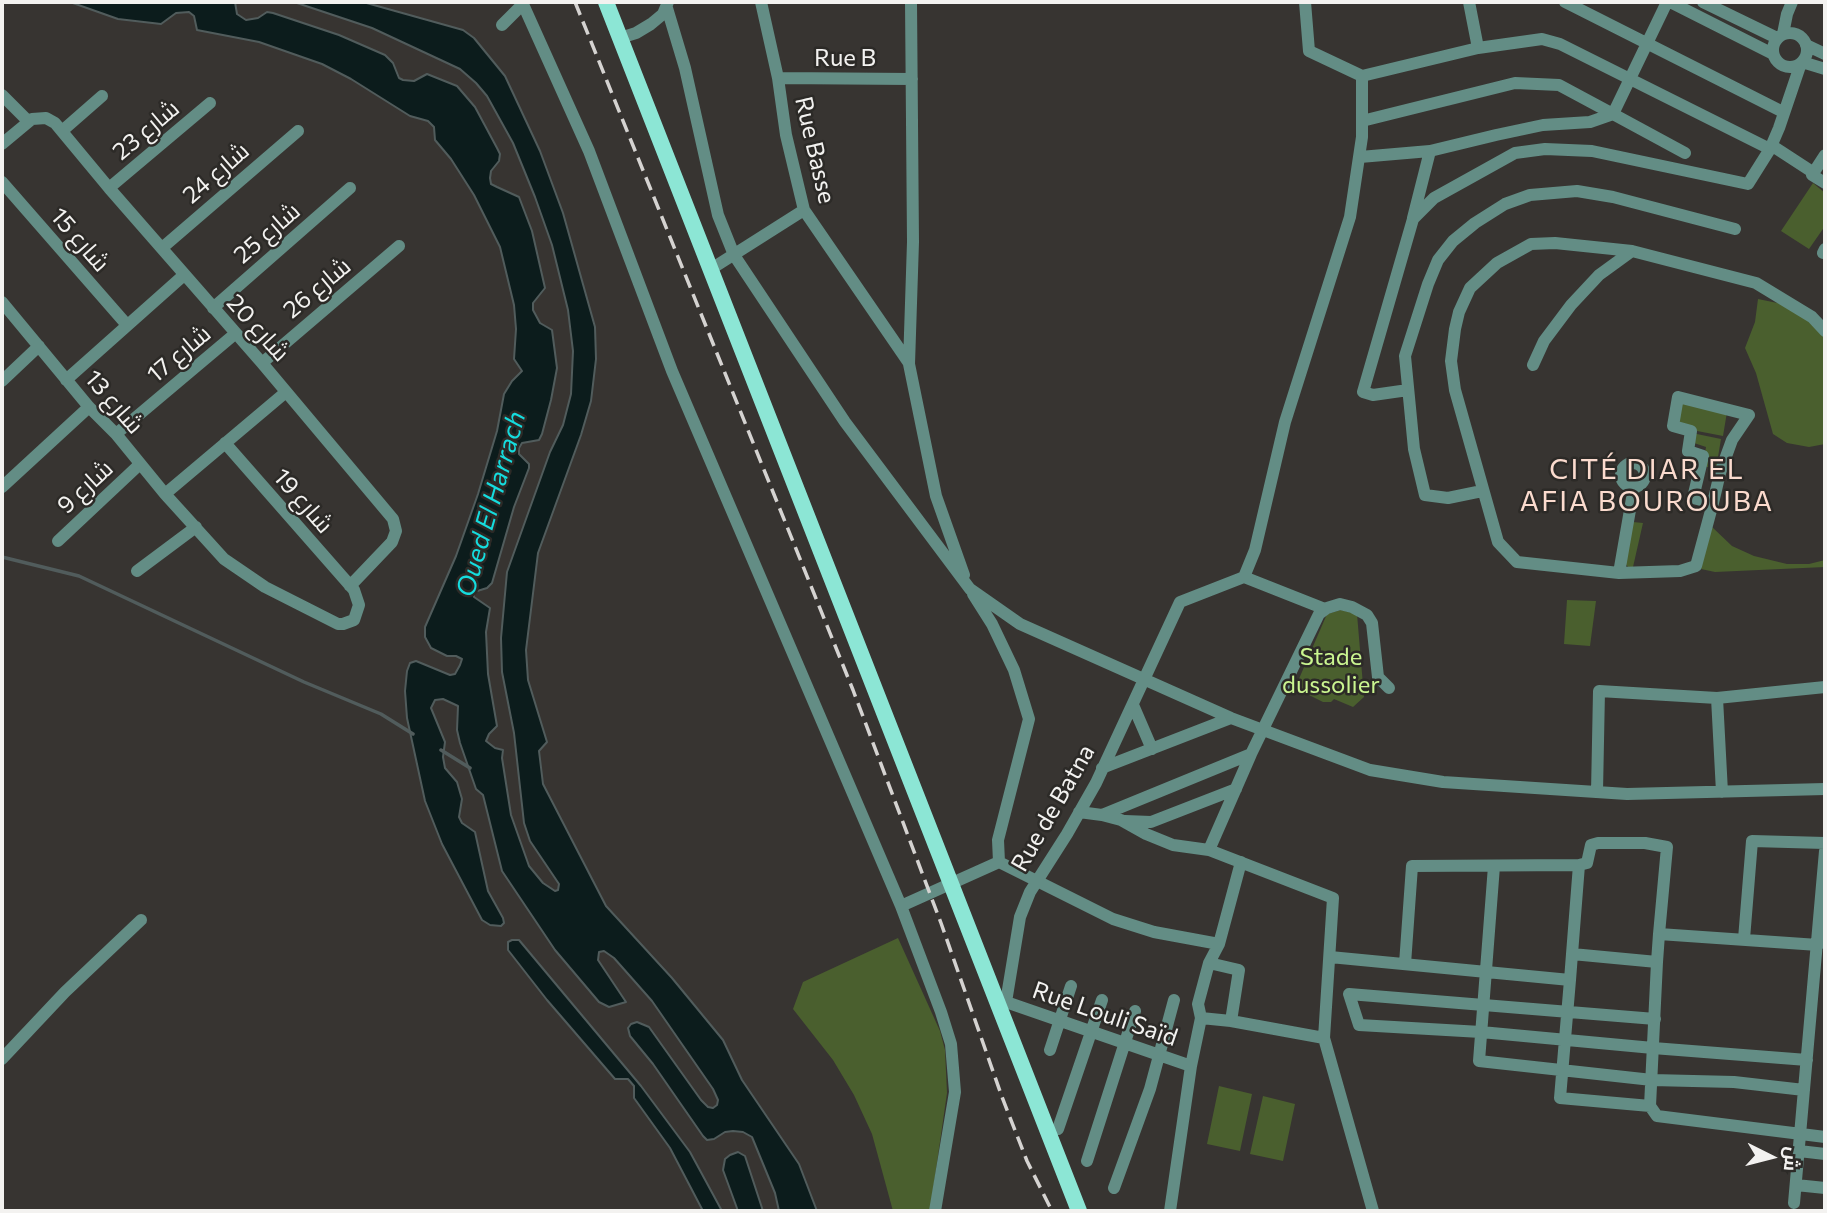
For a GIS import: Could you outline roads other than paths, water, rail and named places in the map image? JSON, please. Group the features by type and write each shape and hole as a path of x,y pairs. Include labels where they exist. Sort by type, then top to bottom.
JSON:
{"main road":[{"path":"606,2 1079,1211"}],"street":[{"name":"Rue Basse","path":"761,2 778,78 786,135 804,210 909,363"},
{"path":"911,2 913,242 909,363 936,496 970,589 1020,624 1231,718 1370,769 1443,782 1627,794 1825,789"},
{"path":"1305,2 1309,51 1362,76 1478,48 1542,39 1560,44 1770,147 1814,173"},
{"path":"1469,2 1478,48"},
{"path":"1565,2 1785,106"},
{"path":"1360,157 1430,152 1543,125 1590,122 1613,114 1668,2 1773,54 1782,65 1788,67 1801,63 1825,69"},
{"path":"1703,2 1780,36 1797,34 1806,45 1825,54"},
{"path":"1773,54 1792,2"},
{"path":"502,25 523,3 589,151 672,371 901,906 941,1012 955,1069 952,1116 935,1211"},
{"path":"620,38 651,24 663,14 667,5"},
{"path":"667,5 685,68 718,215 733,255 845,422 970,589 992,624 1014,670 1028,719 998,840 999,862"},
{"path":"1413,219 1434,198 1515,153 1545,149 1592,151 1748,184 1770,147 1806,54 1806,45"},
{"path":"1782,65 1785,106"},
{"path":"1325,609 1244,577 1255,550 1285,422 1350,217 1360,157 1362,76"},
{"name":"Rue B","path":"778,78 912,79"},
{"path":"1362,121 1515,83 1559,85 1685,153"},
{"path":"2,95 28,121 2,144"},
{"path":"62,131 102,96"},
{"name":"شارع 23","path":"109,188 210,103"},
{"name":"شارع 20","path":"28,121 37,117 55,123 286,391 395,524 395,537 392,542 350,586"},
{"name":"شارع 24","path":"162,248 298,131"},
{"path":"1408,390 1373,395 1363,392 1430,152"},
{"path":"1825,155 1812,175 1825,183"},
{"name":"شارع 15","path":"2,182 127,325"},
{"name":"شارع 25","path":"213,308 350,188"},
{"path":"1482,491 1448,498 1425,495 1414,449 1405,356 1438,260 1453,241 1504,204 1530,195 1577,191 1613,197 1735,229"},
{"path":"711,269 804,210"},
{"path":"1713,503 1693,498 1703,456 1688,451 1691,432 1673,426 1678,397 1749,415 1732,440 1720,473 1713,503 1696,566 1680,570 1619,573 1517,562 1498,542 1455,390 1451,361 1459,312 1470,288 1497,263 1531,244 1555,243 1632,251 1756,283 1812,317 1825,331"},
{"name":"شارع 26","path":"262,363 398,246"},
{"path":"1533,365 1544,341 1571,305 1599,275 1632,251"},
{"path":"66,380 184,275"},
{"name":"شارع 13","path":"2,302 165,494 212,547 241,572 338,624 354,620 359,610 358,600 350,586"},
{"name":"شارع 17","path":"116,434 236,334"},
{"path":"2,381 39,346"},
{"path":"165,494 286,391"},
{"path":"2,487 89,407"},
{"name":"شارع 19","path":"225,443 350,586"},
{"name":"شارع 9","path":"58,541 140,464"},
{"path":"1619,573 1634,487"},
{"path":"136,571 196,527"},
{"name":"Rue de Batna","path":"1006,1002 1020,917 1030,892 1079,812 1102,768 1180,602 1244,577"},
{"path":"1209,850 1251,754 1319,614 1340,604 1367,615 1372,623 1378,677 1389,688"},
{"path":"1597,792 1599,691 1717,698 1825,687"},
{"path":"1717,698 1722,792"},
{"path":"1133,705 1152,749"},
{"path":"1102,768 1231,718"},
{"path":"1102,815 1251,754"},
{"path":"1079,812 1121,820 1151,822 1236,789"},
{"path":"1121,820 1173,845 1209,850 1333,898 1324,1038 1373,1211"},
{"path":"1744,939 1752,841 1825,843"},
{"path":"1405,964 1412,866 1579,865 1587,863 1591,845 1598,843 1645,843 1667,847 1657,962 1650,1106 1657,1116 1825,1137"},
{"path":"1794,1203 1807,1060 1819,1000 1818,945 1825,851"},
{"path":"901,906 999,862 1113,919 1154,932 1219,944"},
{"path":"1170,1211 1191,1066 1201,1018 1198,1004 1209,962 1219,944 1241,862"},
{"path":"1579,865 1560,1098 1650,1106"},
{"path":"1494,866 1479,1061 1651,1080 1734,1082 1804,1090"},
{"path":"2,1059 65,992 141,920"},
{"path":"1659,934 1818,945"},
{"path":"1573,954 1657,962"},
{"path":"1330,957 1570,980"},
{"path":"1209,962 1239,970 1231,1021"},
{"path":"1050,1050 1071,986"},
{"path":"1654,1019 1349,994 1359,1025 1481,1032 1807,1060"},
{"path":"1058,1129 1102,1000"},
{"path":"1114,1188 1135,1133 1174,1000"},
{"name":"Rue Louli Saïd","path":"1006,1002 1191,1066"},
{"path":"1087,1161 1135,1011"},
{"path":"1201,1018 1324,1038"},
{"path":"1799,1151 1825,1154"},
{"path":"1796,1185 1825,1188"}],"water":[{"name":"Oued El Harrach","path":"70,2 235,2 237,14 246,20 258,18 267,12 339,35 385,55 403,80 414,81 427,74 457,86 475,107 500,154 499,161 491,171 491,184 519,197 532,231 545,288 533,303 533,310 540,323 552,330 557,368 542,434 539,440 522,443 519,448 519,454 529,464 529,468 514,507 492,583 487,588 474,592 474,597 490,608 486,632 488,674 497,726 486,741 503,750 511,815 529,866 543,883 555,891 558,890 559,884 530,841 524,823 514,733 502,672 501,638 507,572 550,452 563,425 571,394 573,351 568,310 552,245 513,143 487,96 476,83 460,69 372,28 294,2 363,2 463,30 474,38 505,76 540,151 563,213 595,327 596,359 591,401 538,553 526,650 528,680 547,742 539,751 543,784 606,906 672,978 723,1040 742,1080 799,1164 817,1211 779,1211 775,1193 752,1137 733,1131 725,1132 714,1139 707,1140 703,1136 630,1036 628,1028 631,1024 637,1022 649,1027 701,1100 713,1108 718,1100 713,1089 652,1001 614,958 604,951 599,952 598,960 626,1002 609,1007 599,1002 555,950 502,871 483,795 476,789 460,743 457,730 458,706 443,699 435,700 431,708 445,742 445,768 457,782 462,799 459,817 462,823 475,832 488,891 503,918 504,923 501,926 490,925 482,920 442,844 425,801 407,718 407,671 410,663 416,661 450,675 455,674 460,665 462,659 447,656 431,648 425,637 425,627 456,556 478,494 497,431 504,394 522,371 514,359 514,305 500,247 474,195 435,140 434,127 428,121 410,116 322,64 259,42 197,30 194,16 189,12 176,13 161,24 118,19"},
{"path":"519,940 641,1086 690,1152 722,1211 703,1211 670,1148 634,1098 634,1086 628,1079 615,1079 547,1000 508,950 508,942"},
{"path":"738,1152 745,1156 763,1211 738,1211 723,1170 725,1159"}],"waterway":[{"path":"2,557 79,576 304,682 381,714 413,734"},
{"path":"441,750 470,768"}],"railway":[{"path":"575,2 853,690 941,923 1002,1097 1027,1161 1052,1211"}],"district":[{"name":"CITÉ DIAR EL AFIA BOUROUBA","path":"1647,486"}],"park label":[{"name":"Stade dussolier","path":"1331,671"}]}
